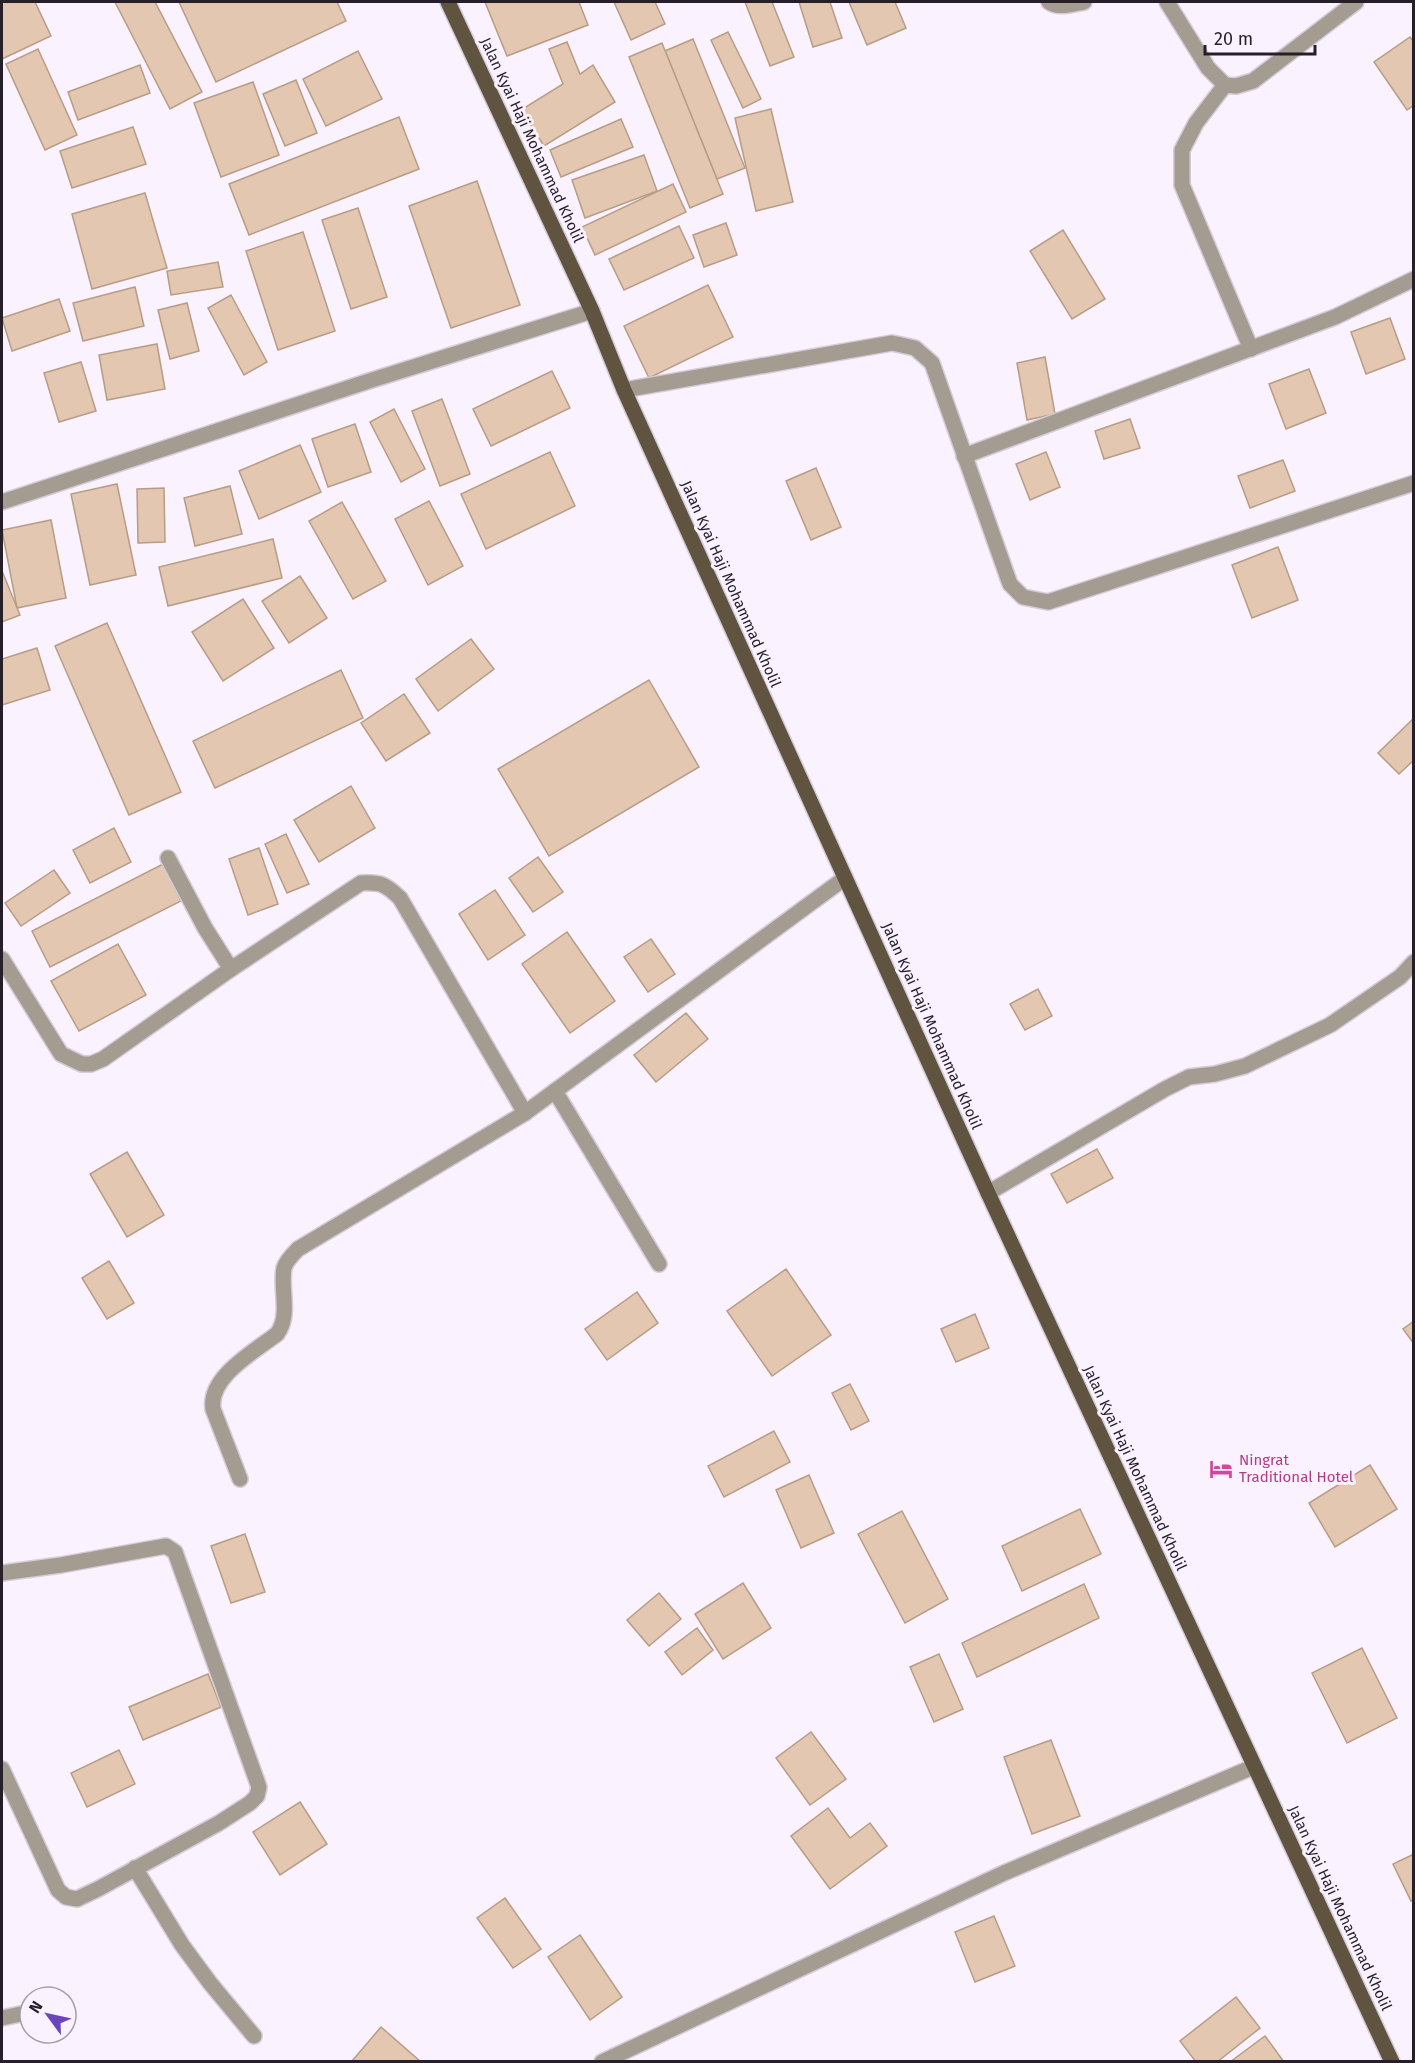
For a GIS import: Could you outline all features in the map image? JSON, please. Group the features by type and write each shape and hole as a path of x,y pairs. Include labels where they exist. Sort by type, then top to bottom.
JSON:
{"main road":[{"name":"Jalan Kyai Haji Mohammad Kholil","path":"448,2 592,311 624,390 988,1193 1253,1767 1308,1878 1392,2061"}],"street":[{"path":"1049,2 1064,6 1084,2"},
{"path":"1167,2 1208,68 1225,85 1236,86 1253,81 1356,2"},
{"path":"1225,85 1196,123 1182,150 1182,184 1251,349"},
{"path":"964,456 1335,317 1413,279"},
{"path":"2,502 360,384 592,311"},
{"path":"624,390 892,343 915,348 932,363 1010,584 1023,597 1048,602 1413,483"},
{"path":"168,858 205,928 231,969"},
{"path":"240,1479 213,1409 212,1400 219,1383 228,1372 277,1334 282,1327 284,1268 298,1249 525,1113 845,878"},
{"path":"2,959 61,1054 82,1064 91,1064 103,1059 231,969 361,883 377,882 388,887 400,898 525,1113"},
{"path":"988,1193 1189,1077 1215,1074 1245,1066 1330,1025 1400,977 1413,962"},
{"path":"555,1091 659,1264"},
{"path":"2,1573 62,1565 166,1546 175,1552 259,1792 250,1803 219,1823 77,1899 66,1898 58,1890 2,1769"},
{"path":"602,2061 1004,1873 1253,1767"},
{"path":"135,1868 182,1945 254,2036"},
{"path":"2,2018 18,2015"}],"building":[{"path":"2,2 35,2 51,36 2,59"},
{"path":"115,2 155,2 202,92 170,109"},
{"path":"179,2 337,2 346,21 216,82"},
{"path":"485,2 579,2 588,25 507,56"},
{"path":"614,2 655,2 665,24 631,40"},
{"path":"745,2 772,2 794,57 770,66"},
{"path":"799,2 830,2 842,38 813,47"},
{"path":"849,2 895,2 906,28 867,45"},
{"path":"728,32 761,99 743,108 711,40"},
{"path":"1410,37 1414,42 1414,105 1407,110 1374,62"},
{"path":"693,39 745,168 717,179 665,51"},
{"path":"567,42 580,74 593,65 615,102 544,146 521,110 563,84 549,49"},
{"path":"662,43 723,194 690,208 629,57"},
{"path":"38,49 77,135 45,150 6,64"},
{"path":"358,51 382,99 326,126 303,79"},
{"path":"140,65 150,93 78,120 68,92"},
{"path":"296,80 317,133 285,146 263,94"},
{"path":"253,82 279,155 221,177 194,103"},
{"path":"771,109 793,202 756,211 735,118"},
{"path":"399,117 419,169 249,235 229,184"},
{"path":"621,119 633,147 561,177 550,150"},
{"path":"133,127 146,164 72,188 60,151"},
{"path":"644,155 657,191 585,218 572,180"},
{"path":"477,181 520,305 451,328 409,206"},
{"path":"673,184 686,212 595,255 582,227"},
{"path":"145,193 167,268 92,289 72,214"},
{"path":"358,208 387,297 351,309 322,220"},
{"path":"726,223 737,255 704,267 693,235"},
{"path":"679,226 694,258 624,290 609,259"},
{"path":"1063,230 1105,299 1072,319 1030,251"},
{"path":"303,232 335,331 278,350 246,251"},
{"path":"218,262 223,287 171,295 167,271"},
{"path":"708,285 733,337 649,378 624,326"},
{"path":"135,287 144,326 83,341 73,303"},
{"path":"231,295 267,362 244,375 208,308"},
{"path":"59,299 70,331 12,351 2,318"},
{"path":"187,303 199,351 170,359 158,310"},
{"path":"1390,318 1405,359 1366,374 1351,332"},
{"path":"157,344 165,389 107,400 99,355"},
{"path":"1045,357 1055,414 1027,420 1017,363"},
{"path":"81,362 96,411 59,422 44,373"},
{"path":"1309,369 1326,413 1286,429 1269,384"},
{"path":"552,371 570,408 491,446 473,409"},
{"path":"442,399 470,474 440,486 412,411"},
{"path":"394,409 425,469 401,482 370,422"},
{"path":"1130,419 1140,448 1104,459 1095,431"},
{"path":"355,424 371,472 328,487 312,439"},
{"path":"300,445 321,492 259,519 239,471"},
{"path":"550,452 575,506 486,549 461,494"},
{"path":"1046,452 1060,487 1030,500 1016,464"},
{"path":"1283,460 1295,491 1250,508 1238,476"},
{"path":"816,468 841,527 811,540 786,481"},
{"path":"117,484 136,575 90,585 71,494"},
{"path":"230,486 242,534 195,546 184,498"},
{"path":"164,488 165,542 138,543 137,489"},
{"path":"429,501 463,566 428,585 395,519"},
{"path":"342,502 386,581 353,599 309,521"},
{"path":"51,520 66,598 17,608 2,530"},
{"path":"273,539 282,578 168,606 159,567"},
{"path":"1278,547 1298,600 1252,618 1232,565"},
{"path":"2,571 20,615 2,622"},
{"path":"300,576 327,618 289,643 262,601"},
{"path":"243,599 274,648 223,681 192,632"},
{"path":"107,623 181,792 129,815 55,646"},
{"path":"471,639 494,669 438,711 416,679"},
{"path":"37,648 50,690 2,705 2,659"},
{"path":"341,670 363,718 215,788 193,741"},
{"path":"649,680 699,767 549,856 498,769"},
{"path":"404,694 430,733 386,761 361,723"},
{"path":"1414,718 1414,760 1399,774 1378,753"},
{"path":"351,786 375,828 319,862 294,820"},
{"path":"114,828 131,862 90,883 73,850"},
{"path":"286,834 309,884 287,893 265,844"},
{"path":"259,848 278,904 248,915 229,859"},
{"path":"538,857 563,892 533,912 509,878"},
{"path":"163,864 181,901 50,967 32,931"},
{"path":"54,870 70,893 21,926 5,903"},
{"path":"495,890 525,935 488,960 459,914"},
{"path":"567,932 615,1001 570,1033 522,964"},
{"path":"651,939 675,974 648,992 624,957"},
{"path":"118,944 146,995 79,1031 51,981"},
{"path":"1038,989 1052,1016 1025,1030 1010,1004"},
{"path":"686,1013 708,1039 656,1082 634,1055"},
{"path":"1097,1149 1113,1178 1067,1203 1051,1174"},
{"path":"127,1152 164,1215 127,1237 90,1174"},
{"path":"109,1261 134,1303 107,1319 82,1278"},
{"path":"786,1269 831,1335 772,1376 727,1311"},
{"path":"637,1292 658,1323 607,1360 585,1329"},
{"path":"975,1314 989,1348 956,1362 941,1329"},
{"path":"1414,1321 1414,1344 1403,1329"},
{"path":"850,1384 869,1421 851,1430 832,1393"},
{"path":"774,1431 790,1462 724,1497 708,1466"},
{"path":"1370,1465 1397,1509 1335,1547 1309,1503"},
{"path":"809,1475 834,1533 801,1548 776,1490"},
{"path":"1080,1509 1101,1554 1022,1591 1002,1546"},
{"path":"902,1511 948,1599 905,1623 858,1534"},
{"path":"245,1534 265,1592 231,1603 211,1546"},
{"path":"743,1583 771,1628 723,1659 695,1614"},
{"path":"1084,1584 1099,1618 977,1677 962,1643"},
{"path":"659,1593 681,1619 649,1646 627,1620"},
{"path":"697,1628 713,1650 682,1675 665,1652"},
{"path":"1362,1648 1397,1718 1347,1743 1312,1673"},
{"path":"939,1654 963,1709 934,1722 910,1667"},
{"path":"208,1674 221,1707 143,1740 129,1707"},
{"path":"811,1732 846,1779 810,1805 776,1758"},
{"path":"1051,1740 1080,1816 1032,1834 1004,1757"},
{"path":"119,1750 135,1784 87,1807 71,1773"},
{"path":"300,1802 327,1844 280,1875 253,1832"},
{"path":"828,1808 850,1838 870,1823 887,1846 830,1889 791,1836"},
{"path":"1414,1854 1414,1900 1411,1901 1393,1864"},
{"path":"505,1898 541,1949 513,1968 477,1918"},
{"path":"994,1916 1015,1966 975,1982 955,1932"},
{"path":"580,1935 622,1997 590,2020 548,1957"},
{"path":"1236,1997 1260,2028 1217,2062 1196,2062 1180,2041"},
{"path":"381,2027 421,2062 352,2061"},
{"path":"1265,2036 1284,2062 1230,2062"}],"place":[{"name":"Ningrat Traditional Hotel","path":"1221,1469"}]}
